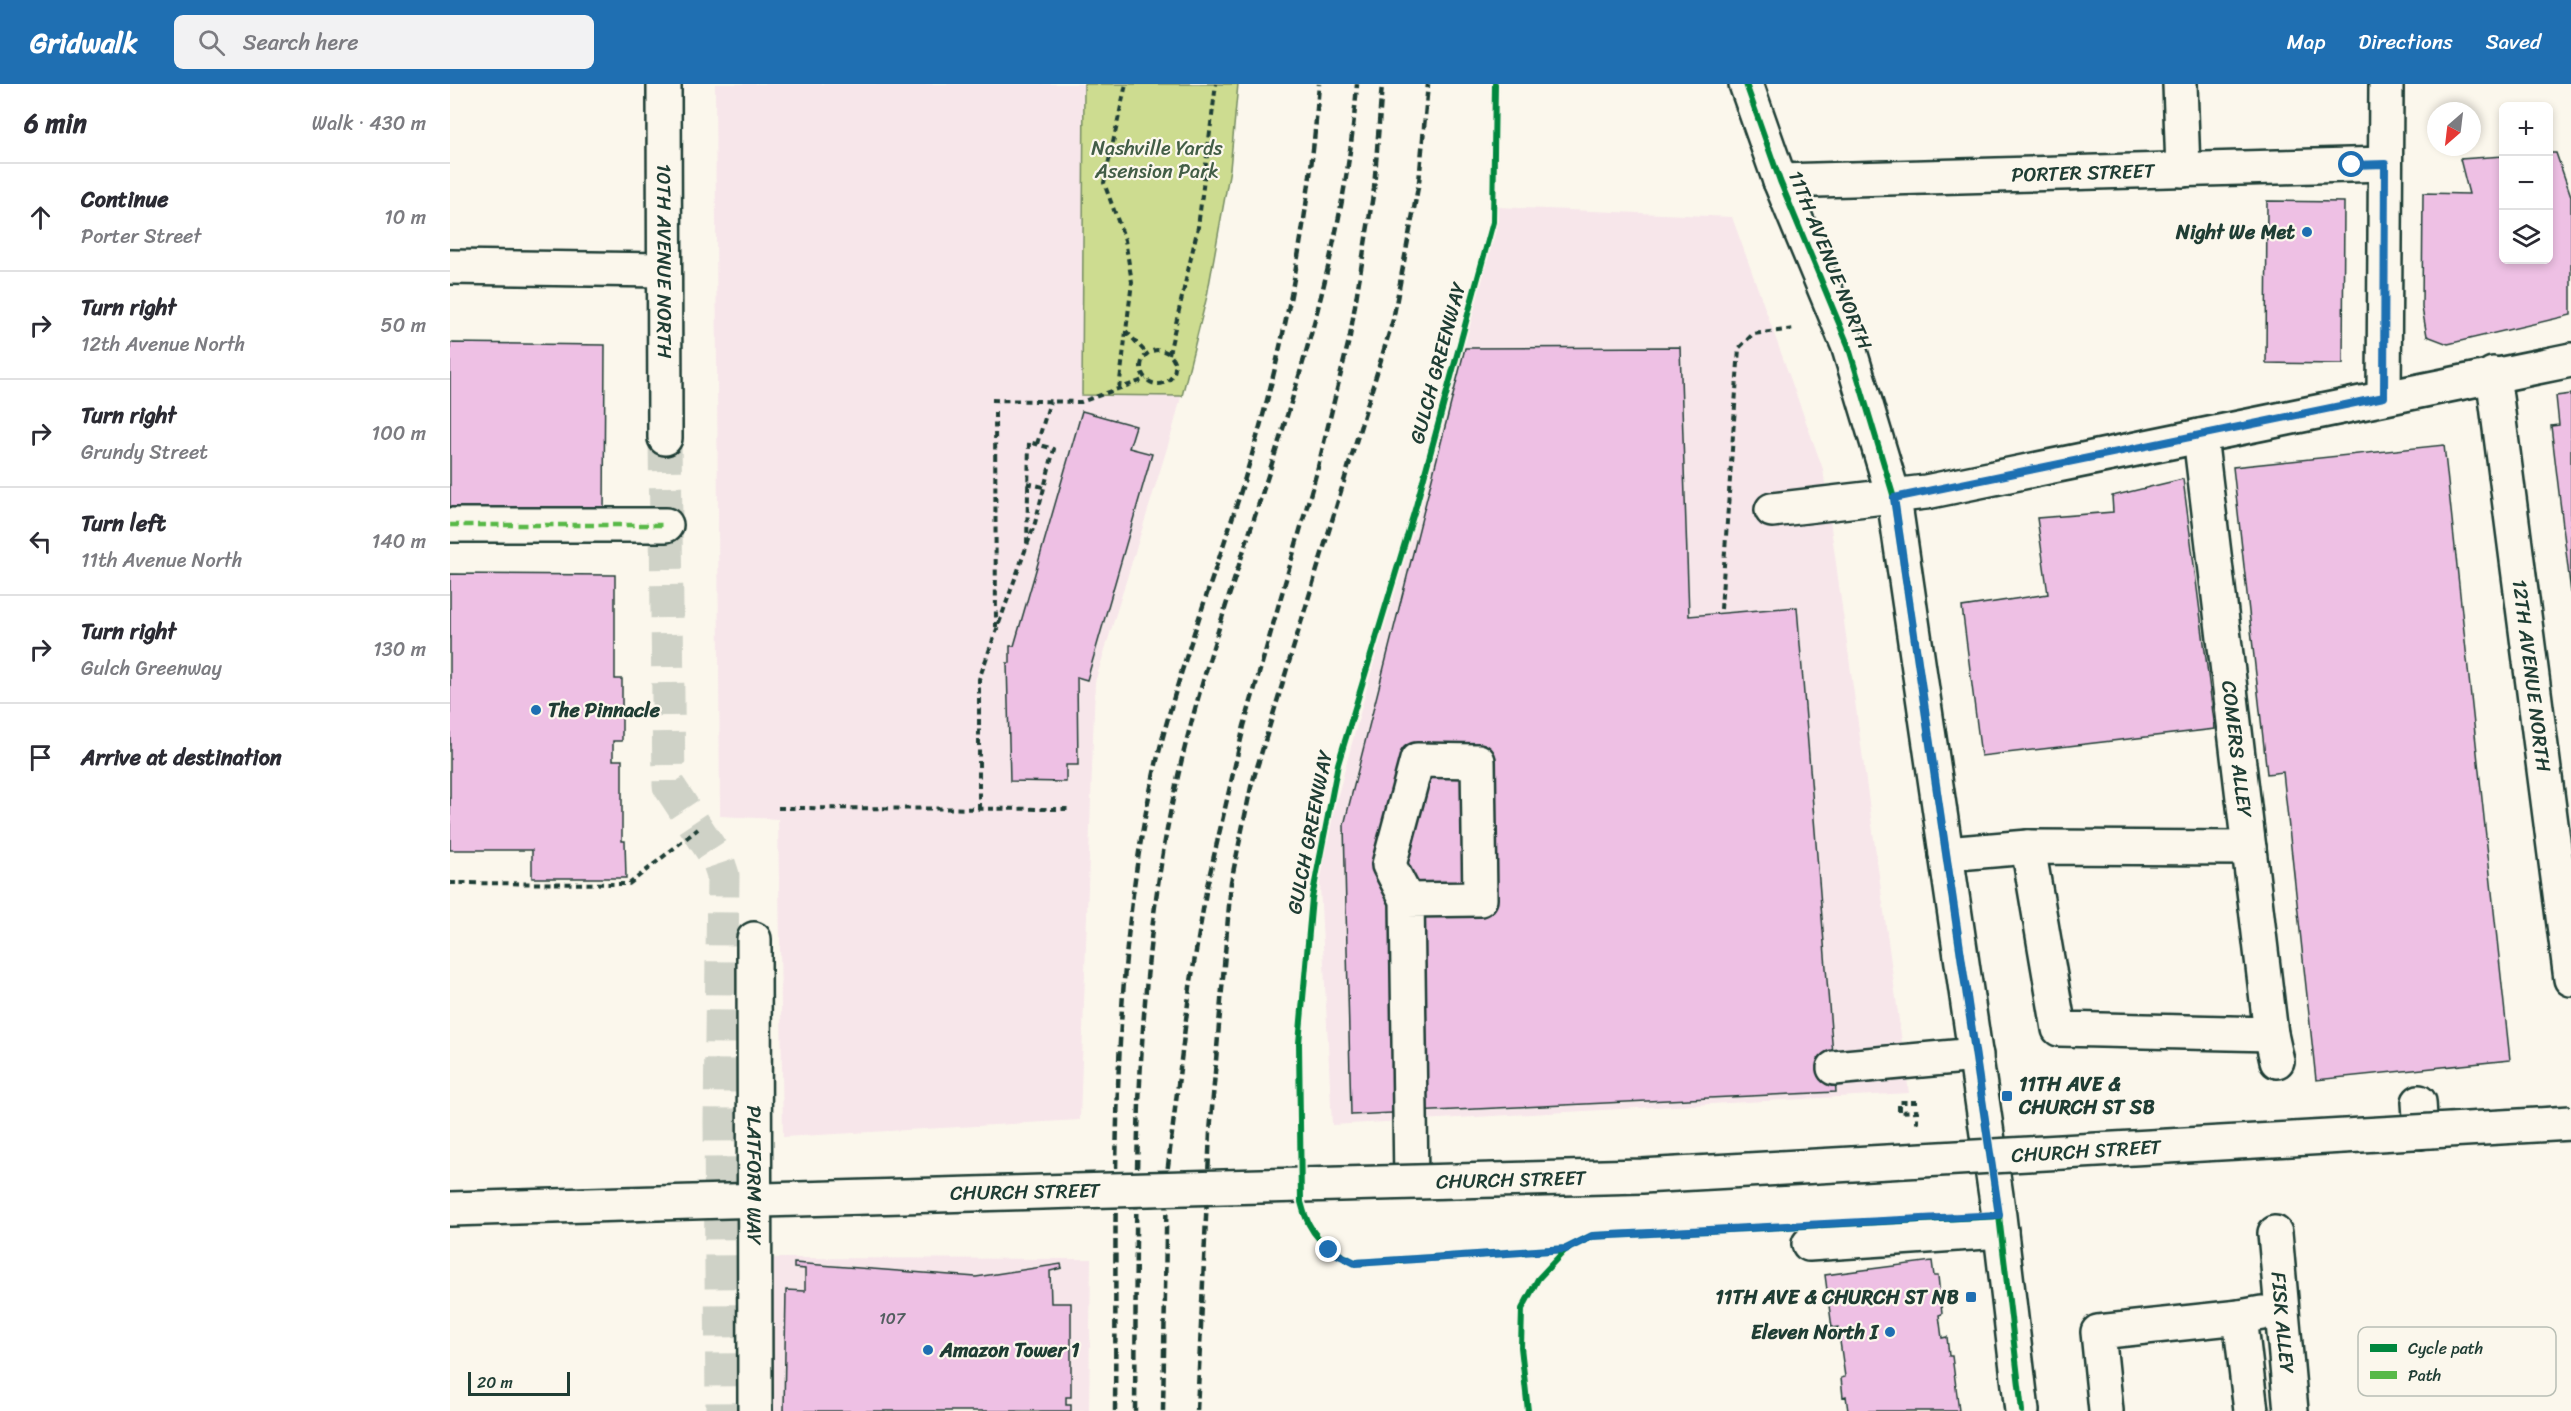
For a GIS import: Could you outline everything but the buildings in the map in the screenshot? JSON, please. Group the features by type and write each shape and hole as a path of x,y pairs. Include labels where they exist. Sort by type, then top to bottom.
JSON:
{"street":[{"name":"10TH AVENUE NORTH","path":"664,84 665,438"},
{"name":"11TH AVENUE NORTH","path":"1746,84 1780,181 1848,345 1894,498 1992,1166 2022,1411"},
{"path":"2180,84 2183,170"},
{"path":"2384,397 2386,84"},
{"name":"PORTER STREET","path":"1780,181 2385,164"},
{"path":"450,267 663,270"},
{"path":"1772,510 1894,498 2493,374 2571,360"},
{"name":"12TH AVENUE NORTH","path":"2493,374 2571,979"},
{"name":"COMERS ALLEY","path":"2028,847 2059,1029 2274,1047 2200,436"},
{"path":"450,525 666,525"},
{"path":"1407,900 1480,899 1478,761 1417,760 1389,865 1407,900 1411,1182"},
{"path":"1946,854 2028,847 2249,848"},
{"name":"PLATFORM WAY","path":"754,939 755,1411"},
{"path":"1834,1068 1976,1055"},
{"name":"CHURCH STREET","path":"450,1209 753,1198 1642,1176 2420,1117 2571,1123"},
{"name":"CHURCH STREET","path":"1992,1166 2571,1132"},
{"path":"1809,1244 2001,1231"},
{"name":"FISK ALLEY","path":"2275,1233 2291,1411"},
{"path":"2106,1411 2098,1332 2282,1311"},
{"path":"2240,1317 2251,1411"}],"path":[{"path":"1119,389 1132,282 1125,240 1104,183 1126,84"},
{"path":"992,400 1081,402 1146,379 1161,384 1171,379 1175,369 1169,354 1198,228 1216,84"},
{"path":"1721,609 1739,348 1753,334 1795,329"},
{"path":"1126,331 1147,354"},
{"path":"1147,354 1158,351 1169,354"},
{"path":"1146,379 1141,369 1147,354"},
{"path":"1037,444 1050,402"},
{"path":"994,412 996,631"},
{"path":"979,809 979,679 1035,523 1054,449 1029,442 1027,545"},
{"path":"1027,483 1043,487"},
{"path":"1027,520 1035,523"},
{"path":"778,808 1072,809"},
{"path":"450,884 629,884 698,830"},
{"path":"1917,1102 1899,1102 1899,1112 1917,1111 1917,1124"}],"shaded area":[{"path":"715,84 1238,84 1230,169 1207,296 1172,432 1095,682 1080,1120 783,1137 778,819 720,816"},
{"path":"1497,207 1732,217 1823,469 1909,1093 1332,1125 1319,865"},
{"name":"Amazon Tower 1","path":"765,1258 1091,1259 1089,1411 758,1411"}],"green space":[{"name":"Nashville Yards Asension Park","path":"1084,84 1238,84 1230,169 1207,296 1182,396 1082,395"}],"tunnel":[{"path":"665,438 669,786 718,860 723,875 720,1121 722,1411"}],"railway":[{"path":"1115,1411 1116,1174 1121,1016 1138,860 1162,739 1255,444 1278,355 1304,221 1319,84"},
{"path":"1135,1411 1140,1071 1146,986 1169,818 1188,735 1211,654 1312,332 1332,251 1347,168 1357,84"},
{"path":"1163,1411 1167,1174 1190,987 1207,886 1244,726 1317,471 1350,336 1374,189 1382,84"},
{"path":"1197,1411 1210,1132 1231,882 1251,787 1393,320 1419,182 1428,84"}],"marked path":[{"path":"450,525 666,525"}],"cycle path":[{"name":"GULCH GREENWAY","path":"1495,84 1493,222 1416,506 1338,764 1312,898 1299,1043 1301,1202 1304,1214 1320,1240 1355,1263 1566,1249"},
{"path":"1746,84 1780,181 1848,345 1894,498 1999,1216 2022,1411"},
{"path":"1528,1411 1521,1347 1522,1309 1538,1279 1566,1249 1592,1236 1999,1216"}],"place":[{"name":"Night We Met","path":"2307,232"},
{"name":"The Pinnacle","path":"536,710"},
{"name":"11TH AVE & CHURCH ST SB","path":"2007,1096"},
{"name":"11TH AVE & CHURCH ST NB","path":"1971,1297"},
{"name":"Eleven North I","path":"1890,1332"},
{"name":"Amazon Tower 1","path":"928,1350"}],"route":[{"path":"1329,1250 1355,1263 1566,1249 1592,1236 1999,1215 1894,498 2384,397 2385,164 2352,165"}]}
